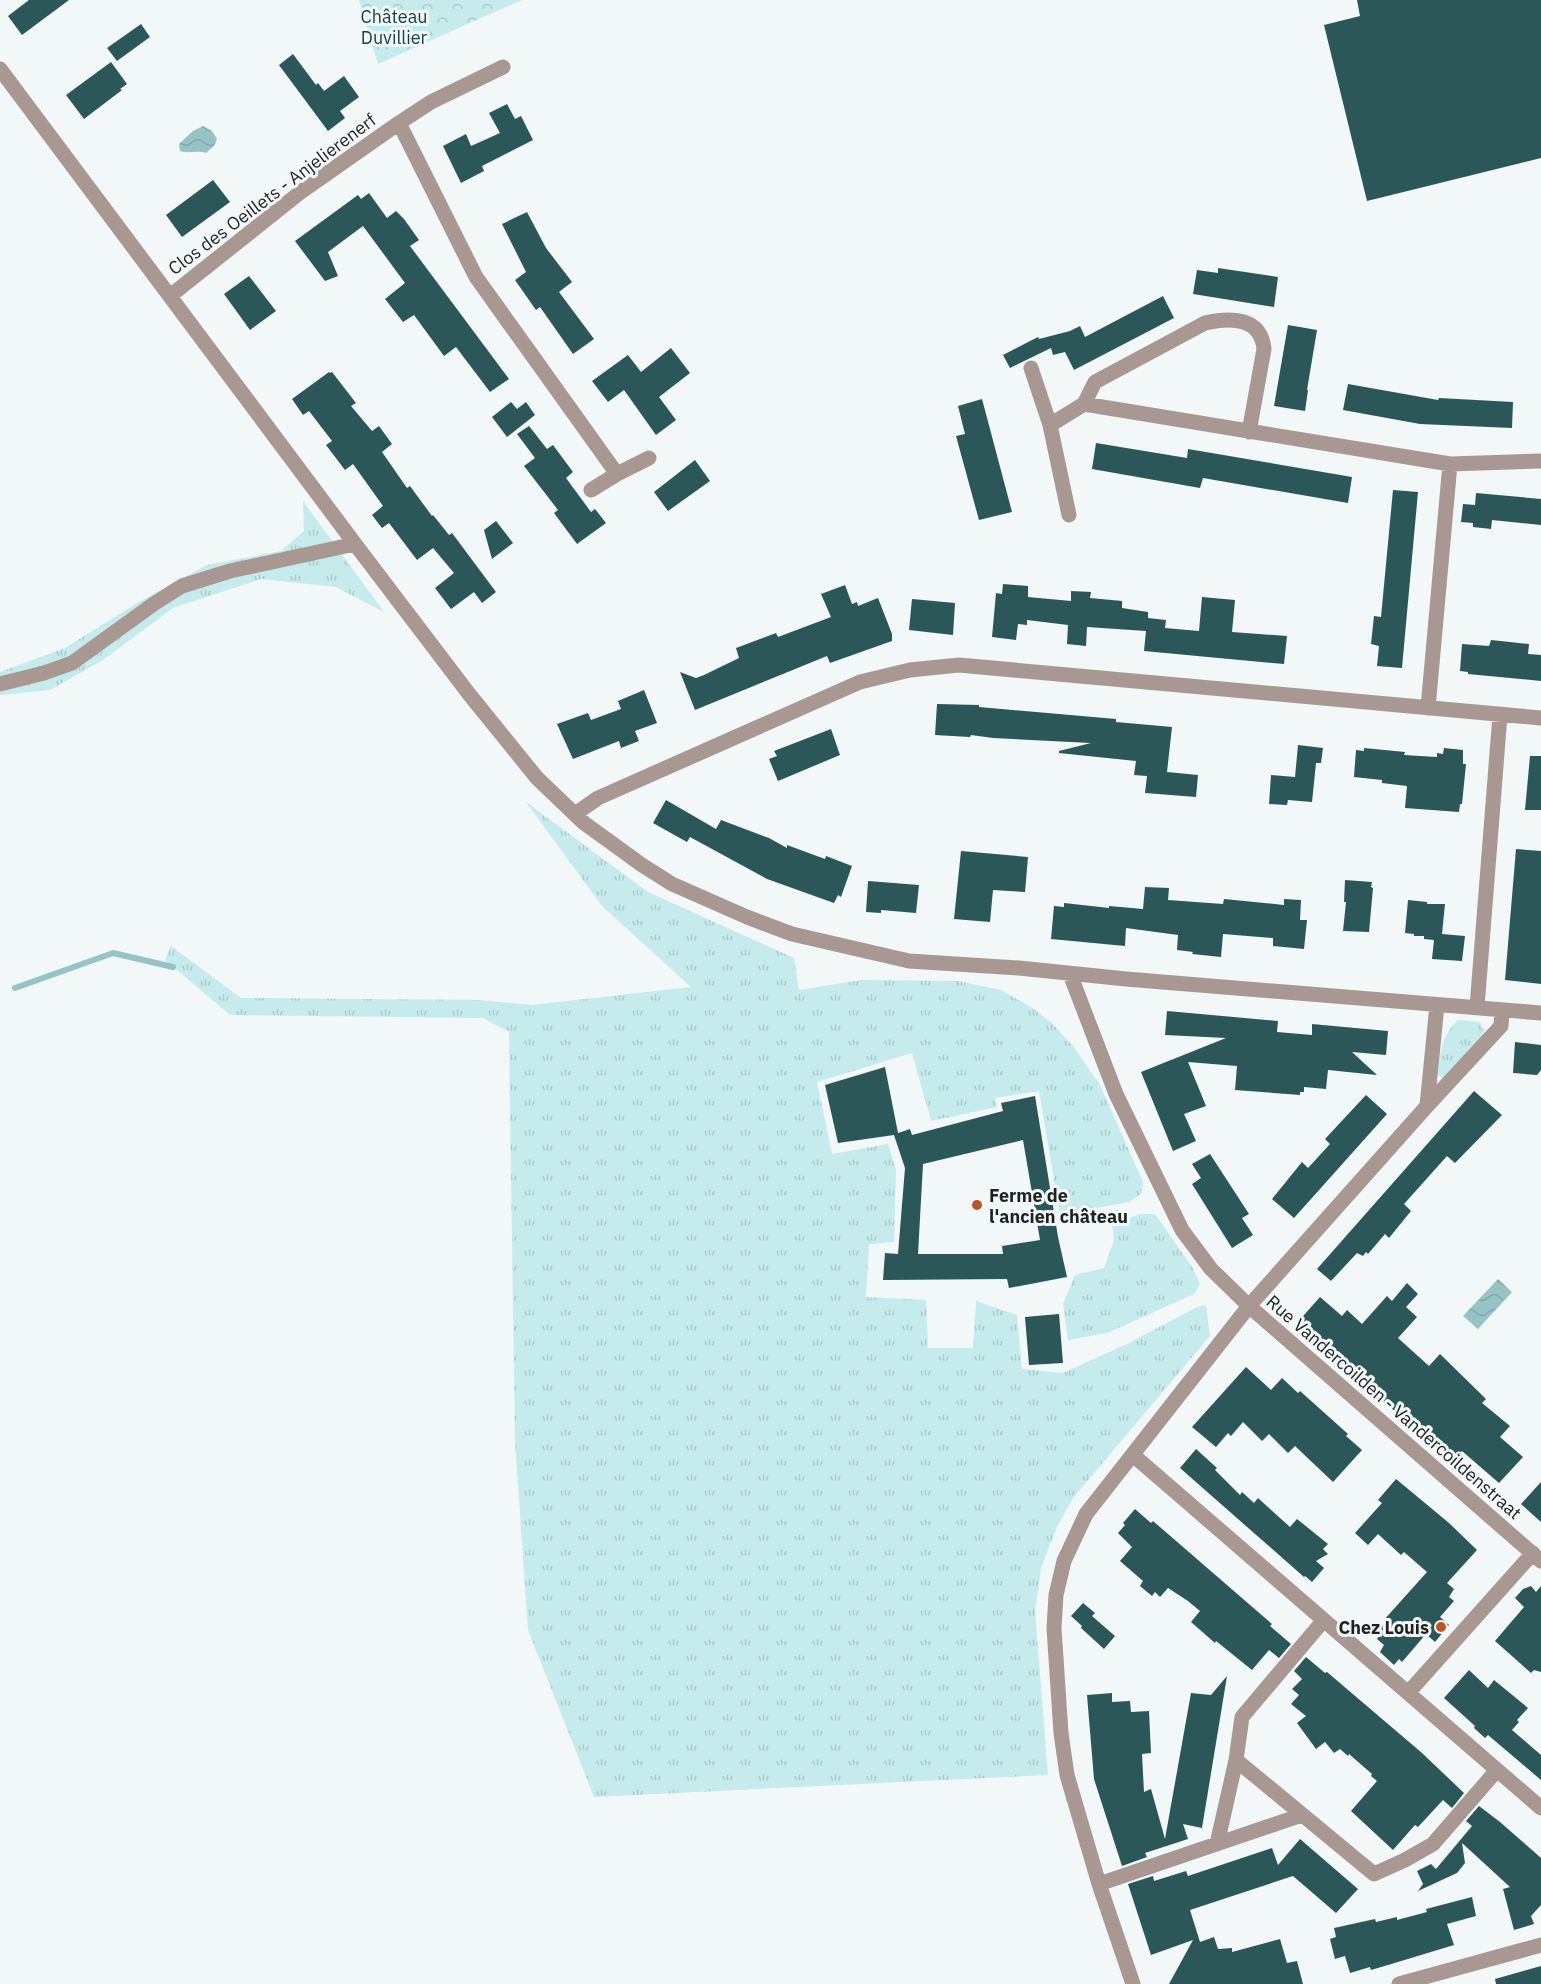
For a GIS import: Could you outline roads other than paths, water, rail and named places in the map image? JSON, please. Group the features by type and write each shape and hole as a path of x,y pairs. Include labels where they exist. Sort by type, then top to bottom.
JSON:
{"street":[{"name":"Clos des Oeillets - Anjelierenerf","path":"170,296 302,191 399,123 431,102 503,67"},
{"path":"0,69 355,544 469,694 537,778 575,814 642,865 672,884 792,934 909,961 1019,968 1541,1013"},
{"name":"Clos des Oeillets - Anjelierenerf","path":"399,123 476,277 617,474"},
{"path":"1050,425 1084,404 1095,382 1205,323 1219,320 1245,322 1261,334 1264,349 1249,432"},
{"path":"1031,368 1050,425 1069,515"},
{"path":"1084,404 1450,464 1539,459"},
{"path":"591,490 649,458"},
{"path":"1428,708 1450,464"},
{"path":"0,684 72,663 182,586 230,571 355,544"},
{"path":"575,814 598,798 860,682 910,670 959,665 1541,718"},
{"path":"1477,1007 1500,715"},
{"name":"Rue Vandercoilden - Vandercoildenstraat","path":"1070,974 1116,1094 1182,1230 1211,1269 1249,1306 1537,1557"},
{"path":"1427,1106 1437,1005"},
{"path":"1135,1983 1099,1884 1067,1776 1054,1628 1064,1560 1086,1514 1249,1306 1501,1026 1502,1010"},
{"path":"1133,1455 1541,1808"},
{"path":"1408,1693 1537,1557"},
{"path":"1216,1844 1236,1760 1242,1716 1323,1621"},
{"path":"1236,1760 1374,1874 1433,1844 1497,1770"},
{"path":"1099,1884 1302,1815"},
{"path":"1399,1984 1541,1945"}],"water":[{"path":"203,126 212,131 217,139 214,146 206,153 180,151 179,144 193,131"},
{"path":"1498,1279 1512,1292 1478,1329 1463,1316"}],"waterway":[{"path":"15,988 113,953 173,967"}],"place":[{"name":"Ferme de l'ancien château","path":"977,1205"},
{"name":"Chez Louis","path":"1441,1627"}],"park label":[{"name":"Château Duvillier","path":"394,26"}]}
